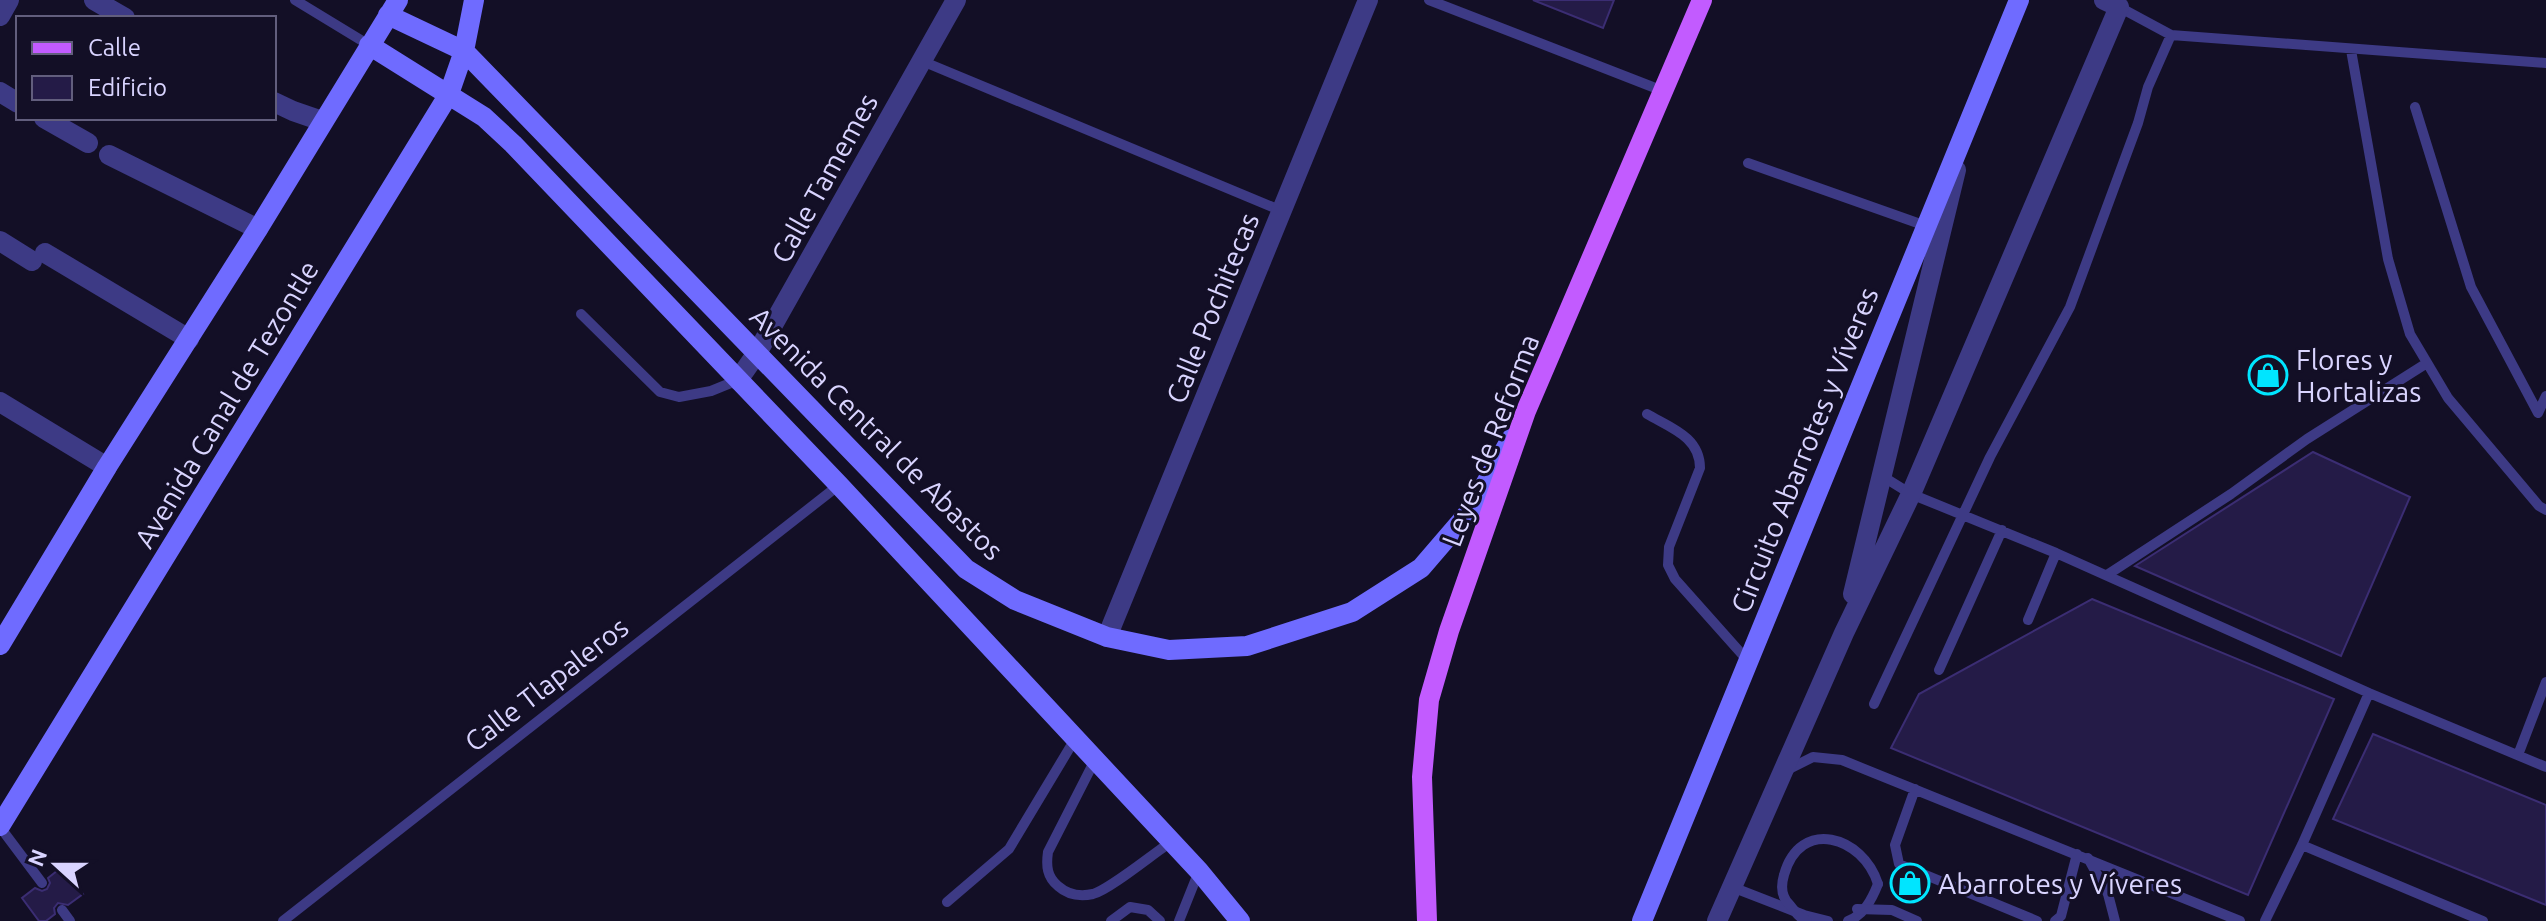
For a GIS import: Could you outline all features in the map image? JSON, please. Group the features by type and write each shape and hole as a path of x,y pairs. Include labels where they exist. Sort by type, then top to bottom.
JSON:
{"main road":[{"name":"Leyes de Reforma","path":"1427,921 1422,777 1429,700 1449,631 1526,411 1702,0"}],"street":[{"path":"0,16 9,0"},
{"path":"94,0 122,16"},
{"name":"Avenida Canal de Tezontle","path":"0,827 449,94 464,51 474,0"},
{"name":"Calle Tamemes","path":"738,380 757,353 956,0"},
{"name":"Calle Pochitecas","path":"1107,637 1368,0"},
{"name":"Circuito Abarrotes y Víveres","path":"1642,921 2019,0"},
{"path":"1720,920 1780,774 1911,494 2112,3"},
{"path":"0,645 393,8"},
{"name":"Avenida Central de Abastos","path":"393,8 464,51 966,569 1015,600 1107,637 1169,650 1247,646 1352,612 1421,568 1470,511 1526,411"},
{"path":"369,45 484,117 513,144 839,485 1199,871 1240,921"},
{"path":"276,103 322,121"},
{"path":"48,120 88,143"},
{"path":"1844,633 1966,130"},
{"path":"109,155 258,229"},
{"path":"0,241 38,257 189,339"},
{"path":"0,402 107,467"}],"lane":[{"path":"295,0 369,45"},
{"path":"1429,0 1663,91"},
{"path":"2112,3 2171,35 2546,63"},
{"path":"1874,704 1961,515 2070,307 2138,123 2148,87 2171,35"},
{"path":"2351,50 2388,259 2410,334 2448,398 2539,506 2546,510"},
{"path":"922,61 1282,211"},
{"path":"2415,107 2471,287 2538,413 2546,396"},
{"path":"1748,163 1926,226"},
{"path":"581,314 660,392 679,397 711,391 738,380"},
{"path":"2107,575 2231,494 2307,439 2427,363"},
{"path":"1647,414 1692,441 1700,455 1700,468 1669,547 1668,565 1675,579 1748,661"},
{"path":"1882,476 1911,494 2056,553 2369,693 2546,767"},
{"name":"Calle Tlapaleros","path":"283,921 839,485"},
{"path":"1939,670 2002,530"},
{"path":"2028,620 2056,553"},
{"path":"2518,755 2546,682"},
{"path":"2265,921 2369,693"},
{"path":"947,902 1009,849 1075,739"},
{"path":"1780,774 1813,757 1842,760 2240,921"},
{"path":"1095,760 1048,852 1046,866 1052,882 1063,891 1077,896 1095,894 1171,842"},
{"path":"1915,789 1895,845 1899,864 2037,921"},
{"path":"0,827 42,883"},
{"path":"1807,921 1801,919 1784,898 1782,882 1786,866 1796,850 1807,843 1827,838 1859,851 1873,867 1878,884 1872,900 1856,918 1848,921"},
{"path":"2302,845 2483,921"},
{"path":"2055,921 2061,916 2083,856"},
{"path":"2083,856 2108,894 2115,921"},
{"path":"1179,921 1199,871"},
{"path":"1732,887 1828,921"},
{"path":"1111,921 1130,907 1148,910 1160,921"},
{"path":"1841,921 1857,909 1892,910 1917,921"},
{"path":"62,910 70,921"}],"building":[{"path":"1533,0 1614,0 1603,28"},
{"path":"2313,452 2410,497 2341,656 2135,566"},
{"path":"2092,599 2334,699 2248,895 1891,748 1919,694"},
{"path":"2373,734 2546,805 2546,905 2333,819"},
{"path":"62,867 83,894 68,905 58,903 54,908 55,914 46,921 39,921 22,898 35,888 42,891 47,889 50,883 48,878"}],"place":[{"name":"Flores y Hortalizas","path":"2268,375"},
{"name":"Abarrotes y Víveres","path":"1910,883"}]}
